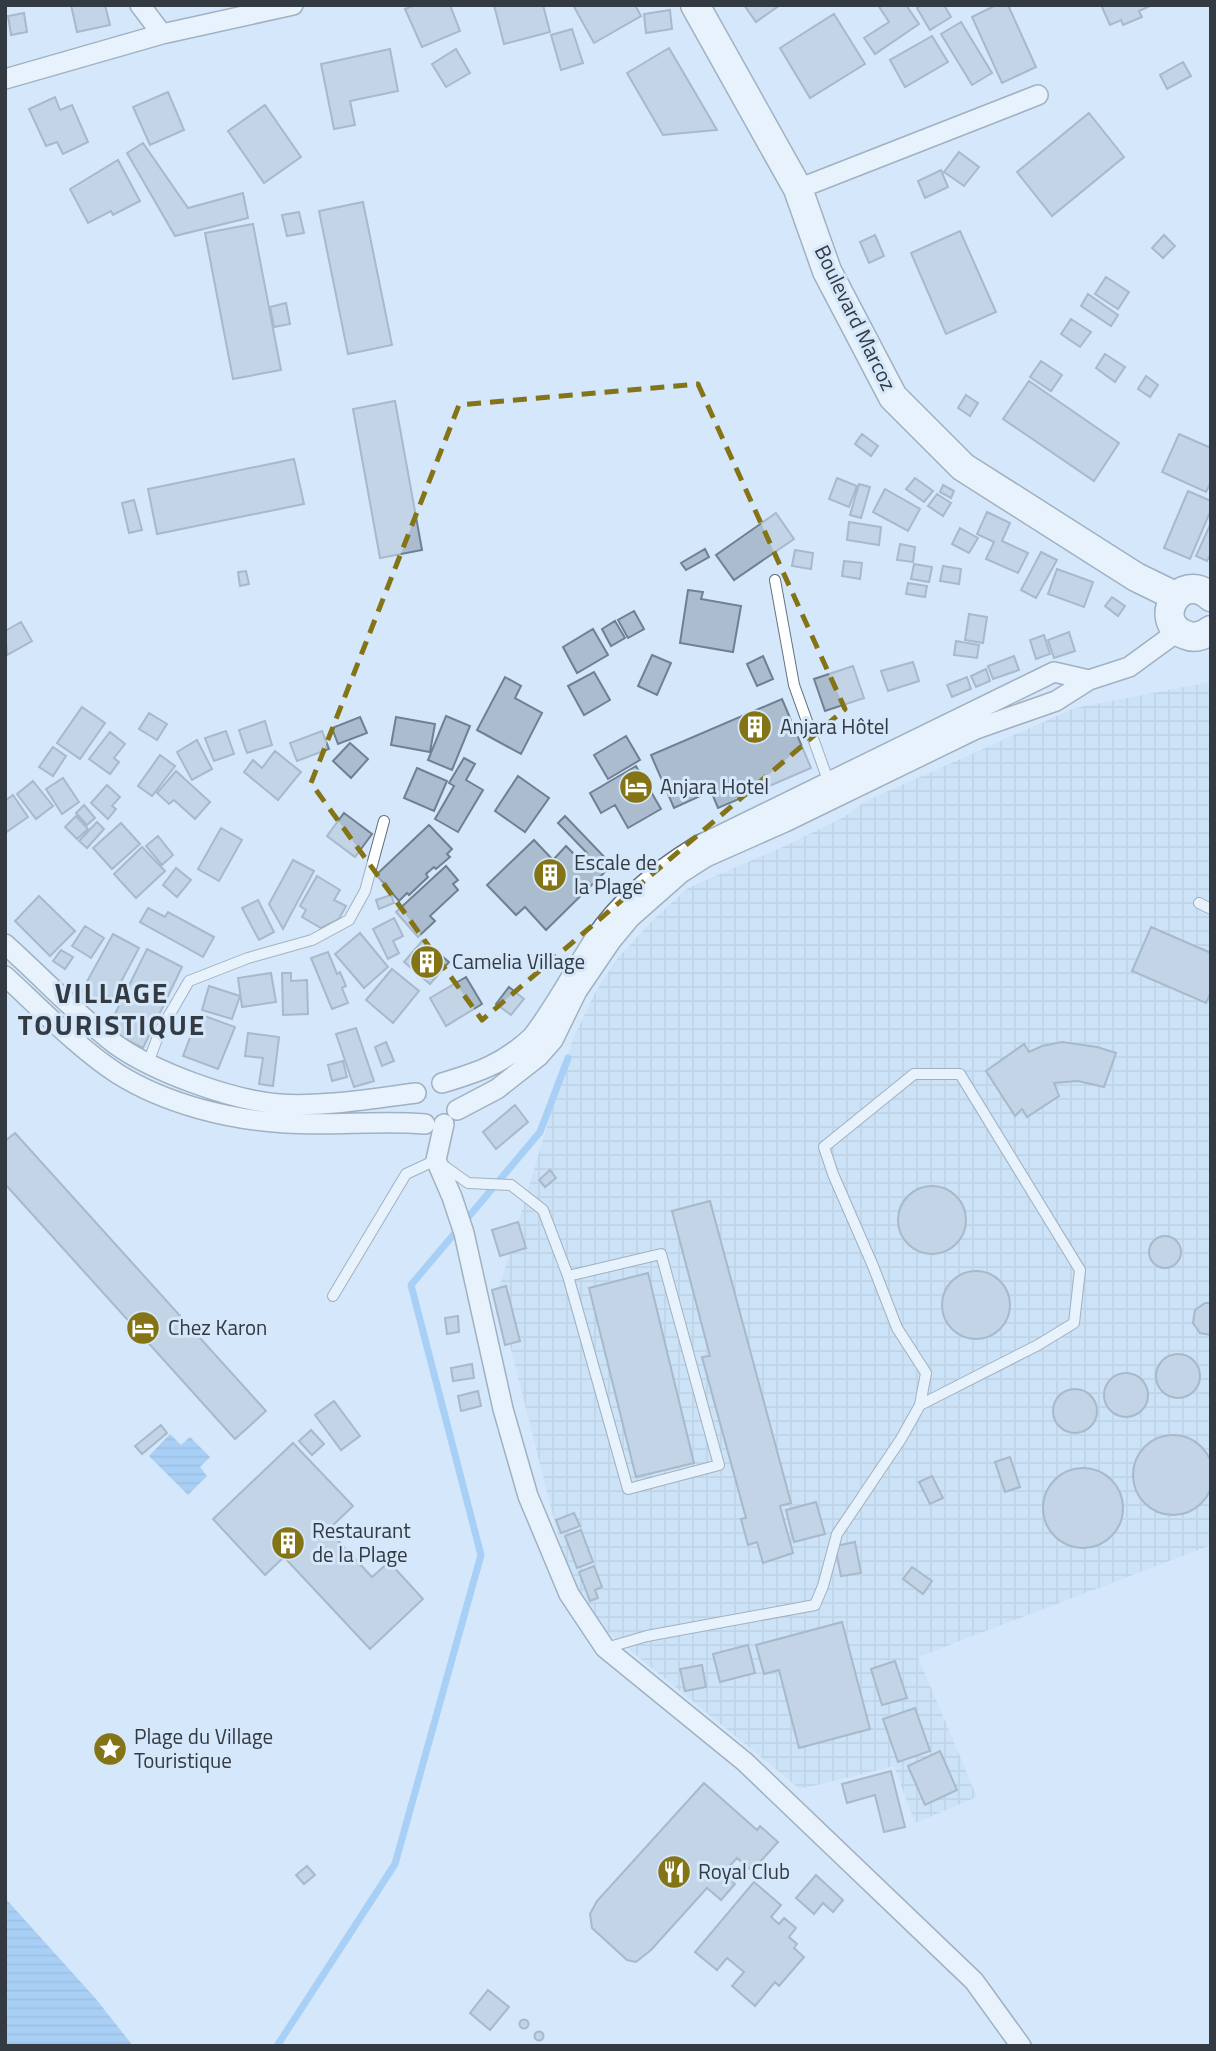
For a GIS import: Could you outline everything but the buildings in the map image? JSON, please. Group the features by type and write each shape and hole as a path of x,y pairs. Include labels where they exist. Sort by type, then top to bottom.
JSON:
{"main road":[{"name":"Boulevard Marcoz","path":"695,5 798,189 827,271 893,397 963,467 1136,577 1175,596"},
{"path":"1211,597 1204,590 1188,588 1175,596 1170,608 1170,621 1177,632 1189,637 1202,636 1211,630"}],"street":[{"path":"140,5 162,34"},
{"path":"5,79 162,34 293,5"},
{"path":"798,189 1038,95"},
{"path":"5,944 116,1044 148,1063 186,1079 234,1095 277,1104 330,1104 416,1093 430,1084 486,1070 525,1044 544,1022 631,898 674,860 696,847 745,832 976,729 1056,701 1089,680 1129,667 1177,632"},
{"path":"745,832 829,783 1054,672 1089,680"},
{"path":"5,976 118,1074 154,1092 194,1106 246,1119 285,1123 398,1122 442,1119 497,1090 539,1056 553,1040 597,948"},
{"path":"442,1083 453,1091 456,1097 442,1119 436,1160 453,1197 464,1233 503,1409 528,1496 569,1594 605,1648 745,1762 898,1908 974,1981 1021,2046"},
{"path":"416,1093 415,1108 442,1119"}],"lane":[{"path":"775,580 794,685 829,783"},
{"path":"148,1063 160,1031 189,981 248,958 312,940 349,920 365,891 384,821"},
{"path":"1199,903 1211,909"},
{"path":"605,1648 647,1636 816,1605 837,1534 901,1439 920,1405 926,1373 897,1328 824,1147 914,1074 960,1074 1080,1270 1074,1323 1038,1345 920,1405"},
{"path":"333,1296 406,1174 436,1160 468,1183 511,1185 543,1210 568,1276 628,1489 719,1465 661,1254 568,1276"}],"highlighted area":[{"path":"698,384 845,709 482,1020 311,783 459,405"}],"shaded area":[{"path":"1211,682 1211,1545 918,1657 977,1797 915,1823 894,1766 800,1789 576,1606 497,1294 573,1039 596,991 617,959 653,920 688,888 785,846 844,817 866,801 1075,708"}],"water":[{"path":"170,1434 181,1445 190,1437 210,1457 200,1467 207,1476 188,1495 149,1456"},
{"path":"5,1898 96,1999 133,2046 5,2046"}],"waterway":[{"path":"277,2046 395,1864 481,1555 411,1285 540,1132 568,1058"}],"place":[{"name":"Anjara Hôtel","path":"755,727"},
{"name":"Anjara Hotel","path":"636,787"},
{"name":"Escale de la Plage","path":"550,875"},
{"name":"Camelia Village","path":"427,962"},
{"name":"Chez Karon","path":"143,1328"},
{"name":"Restaurant de la Plage","path":"288,1543"},
{"name":"Plage du Village Touristique","path":"110,1749"},
{"name":"Royal Club","path":"674,1872"}],"district":[{"name":"VILLAGE TOURISTIQUE","path":"112,1009"}]}
